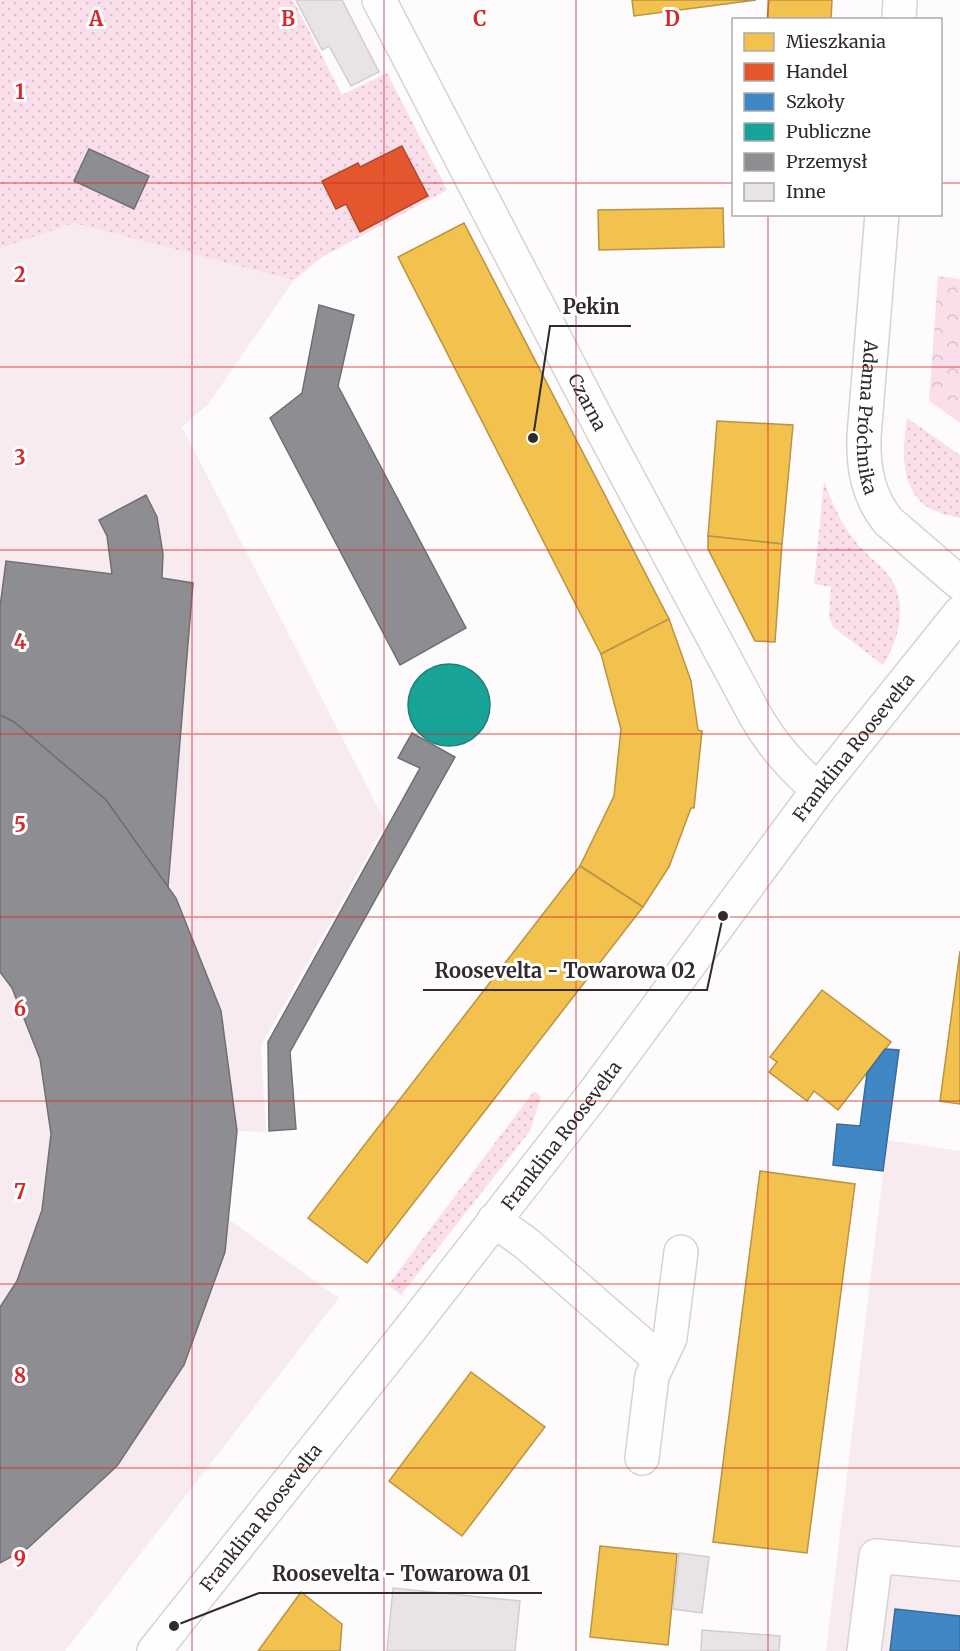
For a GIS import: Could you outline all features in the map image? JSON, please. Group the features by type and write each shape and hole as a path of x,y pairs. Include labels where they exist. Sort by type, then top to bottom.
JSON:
{"street":[{"name":"Czarna","path":"379,0 605,435 744,694 777,751 818,790"},
{"path":"899,18 900,0"},
{"name":"Adama Próchnika","path":"882,216 864,436 864,454 869,485 879,510 888,521 960,583"},
{"name":"Franklina Roosevelta","path":"154,1651 595,1092 818,790 960,613"},
{"path":"494,1220 528,1244 659,1359"},
{"path":"642,1458 652,1376 670,1338 681,1252"},
{"path":"864,1651 876,1556 960,1564"}],"shaded area":[{"path":"0,0 293,0 342,95 387,73 447,190 322,257 294,280 209,403 182,427 386,823 261,1046 266,1132 237,1131 228,1219 339,1298 65,1651 0,1651"},
{"path":"887,1140 960,1151 960,1651 826,1651"}],"green space":[{"path":"0,0 293,0 342,95 387,73 447,190 322,257 294,280 74,223 0,248"},
{"path":"938,276 960,279 960,423 929,401"},
{"path":"907,418 960,455 960,518 929,508 914,493 904,462"},
{"path":"824,481 846,528 859,546 885,571 898,593 900,618 898,631 883,665 833,627 829,617 831,587 814,584"},
{"path":"534,1091 541,1097 530,1131 401,1295 388,1285"}],"building: Mieszkania":[{"path":"632,0 756,0 634,16"},
{"path":"769,0 832,0 831,18 767,18"},
{"path":"723,208 724,247 599,250 598,210"},
{"path":"464,223 669,619 601,654 398,257"},
{"path":"717,421 793,425 782,544 708,536"},
{"path":"708,536 782,544 775,642 755,641 708,549"},
{"path":"669,619 691,681 698,730 702,731 694,808 691,808 669,867 643,907 580,866 614,796 621,729 601,654"},
{"path":"580,866 643,907 367,1263 308,1218"},
{"path":"960,951 960,1104 940,1101"},
{"path":"822,990 891,1042 838,1110 814,1091 807,1101 769,1072 777,1062 770,1057"},
{"path":"760,1171 855,1184 807,1553 713,1542"},
{"path":"471,1372 545,1427 462,1536 389,1481"},
{"path":"600,1546 677,1554 668,1645 590,1637"},
{"path":"301,1592 342,1624 340,1651 258,1651"}],"building: Handel":[{"path":"402,146 428,196 360,232 346,204 336,209 322,181 358,163 360,167"}],"building: Szkoły":[{"path":"885,1049 899,1050 883,1171 833,1165 837,1124 860,1126 867,1073"},
{"path":"895,1609 960,1616 960,1651 890,1651"}],"building: Publiczne":[{"path":"449,664 465,667 478,676 487,689 490,705 487,721 478,734 465,743 449,746 433,743 420,734 411,721 408,705 411,689 420,676 433,667"}],"building: Przemysł":[{"path":"89,149 149,176 134,209 74,181"},
{"path":"319,305 354,315 338,386 466,628 400,665 270,418 302,393"},
{"path":"146,495 157,517 163,554 162,578 193,583 168,887 106,800 14,722 0,715 0,607 6,561 112,574 107,536 99,520"},
{"path":"0,715 14,722 106,800 176,898 221,1011 237,1131 225,1252 184,1365 117,1466 28,1548 0,1563 0,1307 17,1281 42,1210 51,1134 40,1059 12,988 0,972"},
{"path":"412,733 455,757 290,1052 296,1129 269,1131 268,1042 420,768 398,758"}],"building: Inne":[{"path":"296,0 342,0 379,72 351,86 329,46 322,50"},
{"path":"679,1553 709,1557 702,1613 673,1609"},
{"path":"393,1588 520,1601 515,1651 387,1651"},
{"path":"702,1630 780,1636 779,1651 701,1651"}],"place":[{"name":"Pekin","path":"533,438"},
{"name":"Roosevelta - Towarowa 02","path":"723,916"},
{"name":"Roosevelta - Towarowa 01","path":"174,1626"}]}
